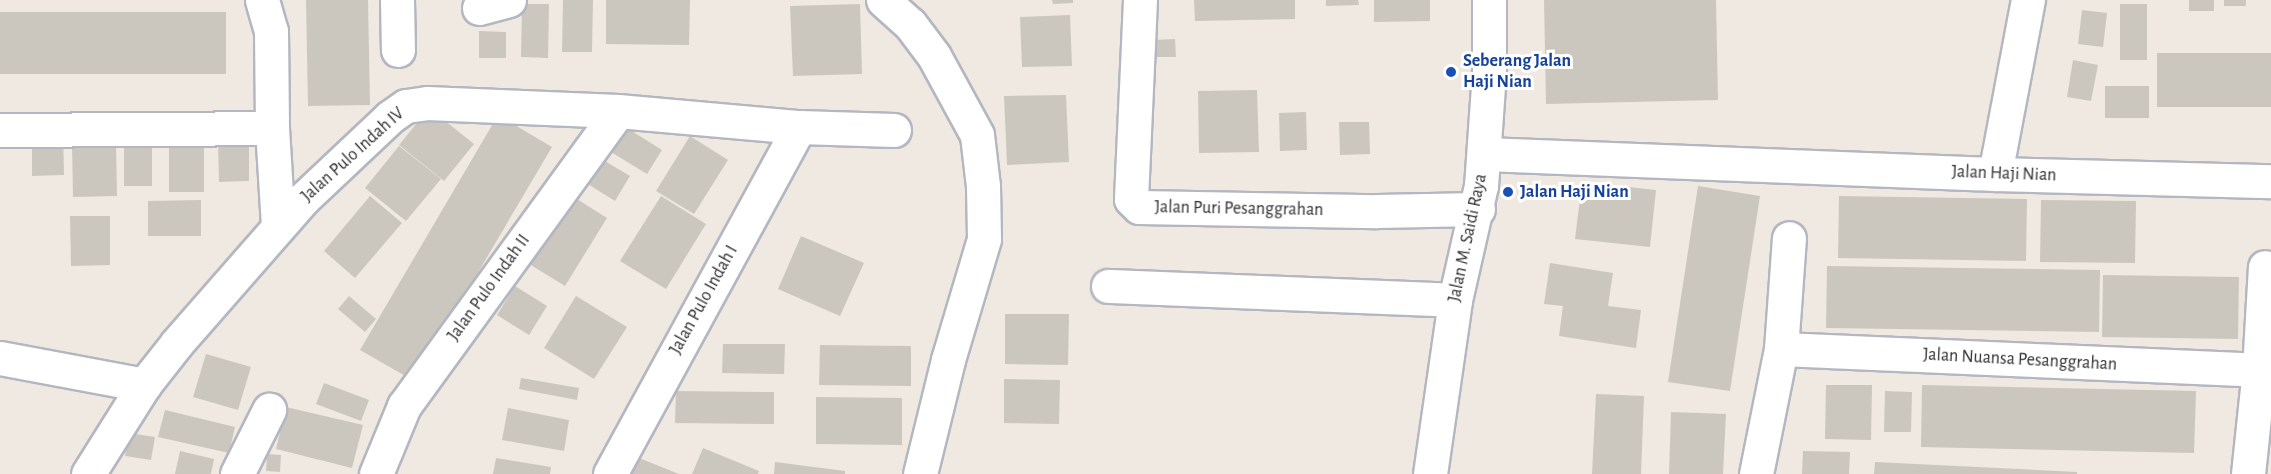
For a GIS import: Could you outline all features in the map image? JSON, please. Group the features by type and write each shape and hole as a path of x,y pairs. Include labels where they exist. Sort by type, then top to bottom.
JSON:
{"street":[{"path":"262,0 271,32 272,128 278,226"},
{"path":"397,0 398,50"},
{"path":"883,0 910,24 934,56 977,135 983,186 984,239 948,360 920,474"},
{"name":"Jalan Puri Pesanggrahan","path":"1140,0 1131,199 1139,207 1377,211 1478,209"},
{"name":"Jalan M. Saidi Raya","path":"1430,474 1455,300 1478,209 1485,154 1490,0"},
{"path":"1995,174 2028,0"},
{"name":"Jalan Pulo Indah IV","path":"88,474 144,385 177,343 278,226 382,124 406,106 427,103 618,111 799,127 894,130"},
{"name":"Jalan Pulo Indah II","path":"376,474 404,406 618,111"},
{"name":"Jalan Pulo Indah I","path":"610,474 799,127"},
{"path":"0,130 272,128"},
{"name":"Jalan Haji Nian","path":"1485,154 1995,174 2271,181"},
{"path":"1756,474 1781,349 1789,238"},
{"path":"2248,474 2259,370 2265,267"},
{"path":"1108,286 1455,300"},
{"name":"Jalan Nuansa Pesanggrahan","path":"1781,349 2259,370"},
{"path":"0,358 144,385"},
{"path":"237,474 269,410"}],"building":[{"path":"306,0 368,0 370,105 308,106"},
{"path":"563,0 593,0 592,52 562,52"},
{"path":"606,0 690,0 689,45 606,44"},
{"path":"1052,0 1073,0 1073,3 1053,4"},
{"path":"1194,0 1295,0 1295,19 1195,21"},
{"path":"1326,0 1358,0 1359,5 1326,6"},
{"path":"1374,0 1430,0 1430,21 1374,22"},
{"path":"1544,0 1716,0 1718,100 1546,104"},
{"path":"2189,0 2214,0 2214,11 2189,11"},
{"path":"2224,0 2246,0 2246,6 2224,6"},
{"path":"522,4 549,4 548,58 521,57"},
{"path":"860,4 862,74 793,76 790,6"},
{"path":"2120,4 2147,4 2147,60 2120,60"},
{"path":"2082,10 2107,13 2103,47 2078,44"},
{"path":"0,12 226,12 226,74 0,74"},
{"path":"1070,15 1072,66 1022,67 1020,17"},
{"path":"479,31 506,32 506,58 479,58"},
{"path":"1175,39 1176,57 1152,57 1152,40"},
{"path":"2157,53 2271,53 2271,107 2157,107"},
{"path":"2073,60 2098,65 2091,101 2067,97"},
{"path":"2105,86 2149,86 2149,118 2105,118"},
{"path":"1257,90 1259,152 1199,153 1198,91"},
{"path":"1066,95 1069,162 1007,165 1004,96"},
{"path":"429,108 474,144 444,181 399,145"},
{"path":"1306,112 1307,150 1280,151 1279,113"},
{"path":"498,115 552,147 414,381 360,350"},
{"path":"1339,122 1369,122 1370,154 1340,155"},
{"path":"627,128 662,150 647,174 611,152"},
{"path":"63,131 64,175 32,176 32,132"},
{"path":"690,136 728,160 694,214 656,191"},
{"path":"218,137 249,137 249,181 219,182"},
{"path":"169,139 204,139 204,192 169,192"},
{"path":"124,140 152,140 152,186 124,186"},
{"path":"72,144 116,144 117,196 73,197"},
{"path":"399,146 441,179 406,221 365,188"},
{"path":"598,157 630,176 615,201 583,181"},
{"path":"1582,182 1656,190 1650,247 1575,239"},
{"path":"1698,186 1760,196 1730,391 1668,382"},
{"path":"569,194 607,218 565,286 526,262"},
{"path":"370,196 402,223 355,278 324,251"},
{"path":"661,196 706,224 666,289 620,261"},
{"path":"1839,196 2027,199 2026,261 1838,258"},
{"path":"201,200 201,236 148,236 148,201"},
{"path":"2041,200 2136,201 2135,263 2040,262"},
{"path":"70,216 110,216 110,265 71,266"},
{"path":"801,236 864,263 840,316 778,289"},
{"path":"1550,263 1613,273 1608,306 1641,310 1636,348 1559,336 1563,306 1544,304"},
{"path":"1827,266 2100,270 2099,332 1826,328"},
{"path":"2103,275 2239,277 2238,339 2102,337"},
{"path":"515,286 547,306 529,335 497,315"},
{"path":"349,296 376,319 365,332 338,309"},
{"path":"576,296 627,327 594,379 544,348"},
{"path":"1005,314 1069,314 1068,365 1005,364"},
{"path":"723,344 785,344 784,374 722,373"},
{"path":"820,345 911,346 911,386 819,385"},
{"path":"206,354 251,367 238,410 193,397"},
{"path":"521,378 579,388 577,400 519,389"},
{"path":"1004,379 1060,380 1059,424 1004,423"},
{"path":"324,383 369,400 361,421 316,404"},
{"path":"1826,385 1872,385 1871,440 1825,439"},
{"path":"1922,385 2196,391 2194,453 1921,447"},
{"path":"676,391 774,392 774,424 675,423"},
{"path":"1885,391 1912,392 1911,432 1884,432"},
{"path":"1596,394 1644,396 1641,474 1592,474"},
{"path":"816,397 902,398 902,445 816,444"},
{"path":"286,407 363,425 352,468 276,449"},
{"path":"508,408 569,420 564,451 502,440"},
{"path":"165,410 235,427 229,453 158,437"},
{"path":"1671,412 1726,414 1723,474 1669,474"},
{"path":"129,433 155,437 151,460 125,456"},
{"path":"703,448 759,471 758,474 692,474"},
{"path":"180,451 214,459 211,474 175,474"},
{"path":"1803,451 1850,452 1849,474 1802,474"},
{"path":"267,454 281,455 280,472 266,471"},
{"path":"496,458 551,467 550,474 493,474"},
{"path":"639,458 679,474 632,474"},
{"path":"775,462 845,471 845,474 774,474"},
{"path":"1875,462 2077,472 2077,474 1874,474"}],"place":[{"name":"Seberang Jalan Haji Nian","path":"1451,72"},
{"name":"Jalan Haji Nian","path":"1508,192"}]}
